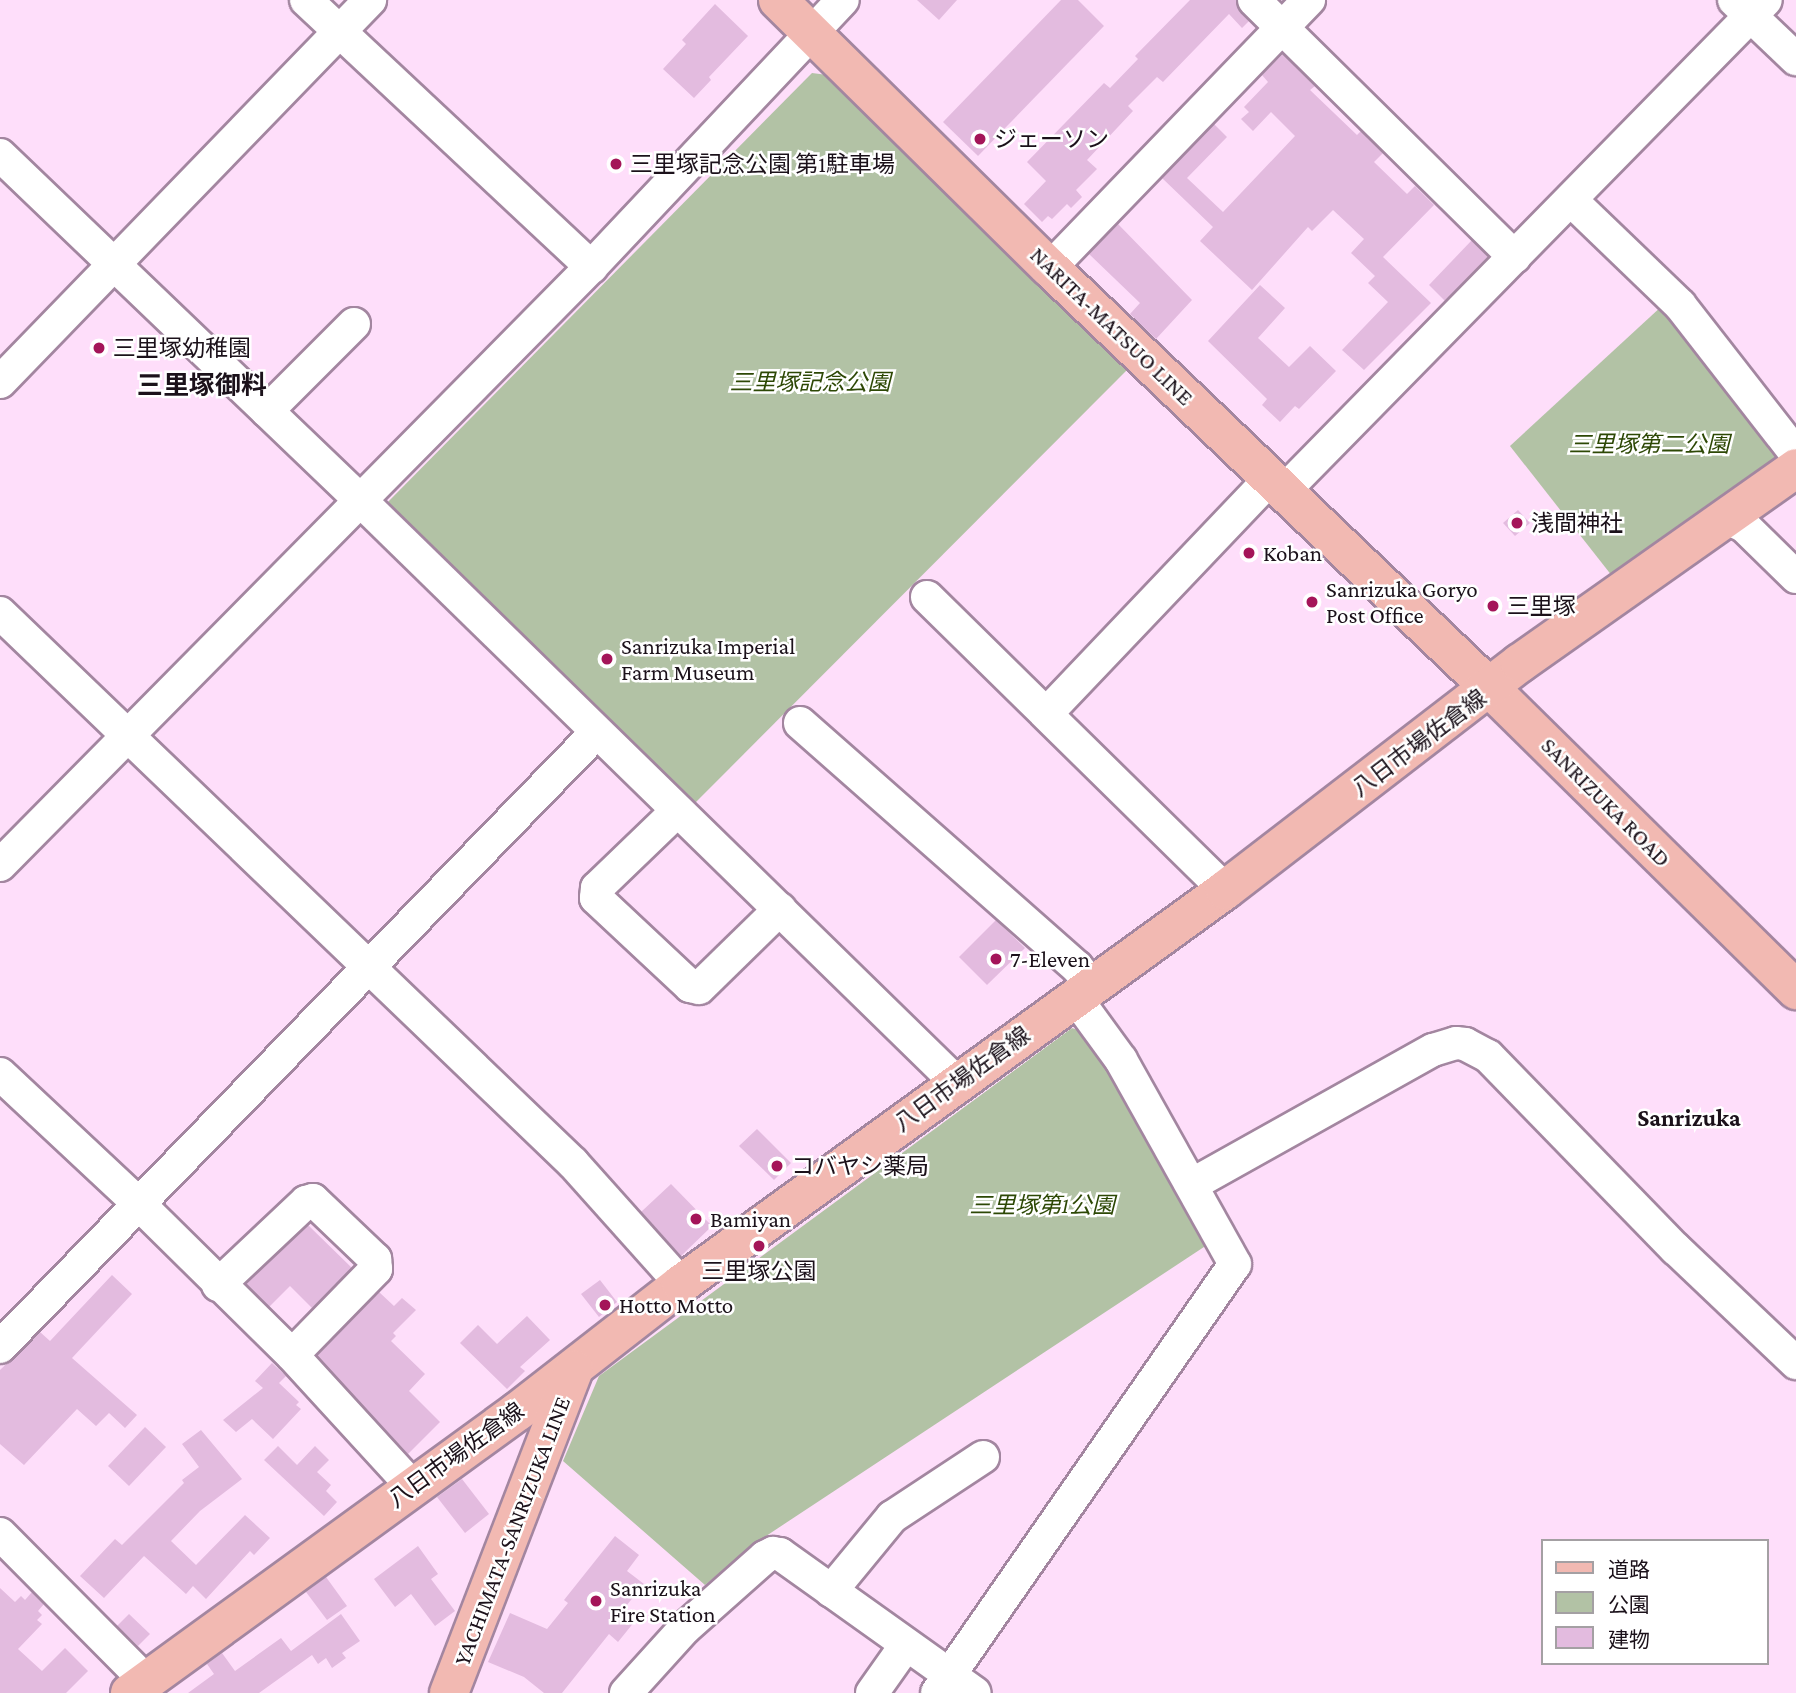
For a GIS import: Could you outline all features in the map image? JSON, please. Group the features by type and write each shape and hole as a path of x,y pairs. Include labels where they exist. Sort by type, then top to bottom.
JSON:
{"main road":[{"path":"778,0 812,33"},
{"name":"NARITA-MATSUO LINE","path":"812,33 1050,268 1415,616"},
{"name":"八日市場佐倉線","path":"138,1687 574,1369 681,1284 1225,890 1491,689 1520,663 1796,468"},
{"name":"SANRIZUKA ROAD","path":"1415,616 1796,990"},
{"name":"YACHIMATA-SANRIZUKA LINE","path":"449,1693 574,1369"}],"street":[{"path":"306,0 591,267"},
{"path":"0,382 370,0"},
{"path":"0,865 591,267 843,0"},
{"path":"1254,0 1516,257"},
{"path":"1050,268 1310,0"},
{"path":"1048,712 1276,485 1572,201 1751,5 1796,59"},
{"path":"0,155 361,501 957,1083"},
{"path":"1572,201 1679,304 1796,454"},
{"path":"267,411 354,324"},
{"path":"1726,518 1744,526 1796,577"},
{"path":"927,597 1048,712 1225,890"},
{"path":"0,613 573,1163 681,1284"},
{"path":"800,723 1076,967 1083,991 1193,1184 1235,1264 943,1684"},
{"path":"0,1347 597,732"},
{"path":"677,811 597,888 596,898 691,986 699,988 780,909"},
{"path":"1193,1184 1433,1051 1456,1043 1465,1044 1488,1056 1676,1249 1796,1363"},
{"path":"0,1074 140,1205 218,1285 292,1355 412,1486"},
{"path":"218,1285 306,1202 313,1199 375,1259 376,1269 292,1355"},
{"path":"831,1591 892,1517 983,1457"},
{"path":"0,1534 138,1687"},
{"path":"626,1693 660,1652 765,1557 780,1554 906,1645 943,1684 975,1693"},
{"path":"872,1693 906,1645"}],"green space":[{"name":"三里塚記念公園","path":"812,73 835,76 1132,365 690,808 381,509"},
{"name":"三里塚第二公園","path":"1663,305 1786,460 1616,581 1510,446"},
{"name":"三里塚第1公園","path":"1072,1028 1084,1032 1210,1243 760,1540 705,1585 563,1461 599,1376"}],"building":[{"path":"917,0 957,0 939,20"},
{"path":"1061,0 1078,0 1104,26 978,156 943,122"},
{"path":"1190,0 1236,0 1241,13 1249,21 1242,28 1229,14 1163,82 1157,77 1128,106 1133,111 1087,160 1097,169 1076,190 1082,197 1071,208 1067,204 1052,219 1048,216 1042,222 1024,204 1046,181 1027,162 1104,83 1110,88 1138,59 1135,56"},
{"path":"715,4 748,36 709,77 711,80 694,98 663,69 686,44 682,40"},
{"path":"1283,54 1315,86 1310,90 1357,135 1361,131 1383,153 1374,162 1407,194 1415,186 1434,205 1383,257 1431,303 1364,370 1342,350 1388,302 1368,283 1375,276 1351,253 1364,239 1333,210 1312,231 1308,227 1252,290 1200,241 1213,227 1162,178 1214,124 1227,137 1187,178 1223,212 1295,136 1271,112 1253,131 1241,119 1249,112 1244,107 1268,82 1262,75"},
{"path":"1118,224 1192,300 1156,339 1130,314 1140,303 1089,254"},
{"path":"1472,240 1488,257 1445,301 1429,285"},
{"path":"1260,285 1285,308 1258,338 1289,367 1310,346 1336,371 1299,409 1295,406 1280,422 1262,405 1267,399 1208,341"},
{"path":"1518,510 1530,523 1515,536 1503,523"},
{"path":"996,920 1025,948 987,985 959,957"},
{"path":"757,1129 791,1163 774,1180 739,1146"},
{"path":"671,1184 712,1226 681,1256 641,1212"},
{"path":"308,1225 352,1268 312,1308 290,1286 269,1307 246,1284"},
{"path":"112,1275 132,1294 72,1358 137,1415 125,1428 109,1413 96,1426 77,1409 24,1465 0,1444 0,1370 40,1332 50,1341"},
{"path":"600,1280 617,1302 599,1317 581,1294"},
{"path":"379,1292 394,1306 402,1298 416,1310 393,1333 396,1336 391,1341 425,1374 409,1391 440,1422 408,1454 317,1356"},
{"path":"527,1316 550,1340 520,1367 525,1371 507,1389 460,1343 478,1325 497,1344"},
{"path":"272,1363 286,1376 279,1383 299,1402 296,1405 301,1409 273,1439 252,1419 236,1432 223,1420 263,1388 255,1381"},
{"path":"145,1427 166,1447 129,1486 108,1466"},
{"path":"201,1430 242,1479 200,1511 171,1541 196,1565 245,1515 270,1538 254,1555 250,1551 206,1599 193,1586 186,1594 144,1556 104,1598 80,1576 115,1539 122,1545 184,1483 182,1480 199,1467 182,1444"},
{"path":"278,1446 297,1465 315,1446 329,1460 317,1472 331,1485 326,1491 337,1502 324,1516 264,1460"},
{"path":"462,1479 489,1514 465,1533 437,1497"},
{"path":"615,1536 639,1555 627,1571 644,1584 622,1611 635,1621 618,1642 609,1634 562,1693 544,1693 524,1677 488,1662 510,1613 547,1629 568,1603 564,1600"},
{"path":"418,1546 438,1574 431,1579 455,1611 435,1626 411,1594 395,1607 374,1579"},
{"path":"326,1577 347,1606 327,1620 306,1592"},
{"path":"0,1588 15,1602 21,1596 25,1600 32,1592 44,1604 38,1611 42,1615 37,1620 42,1624 18,1649 42,1671 65,1648 88,1671 66,1693 0,1693"},
{"path":"129,1614 150,1634 138,1646 117,1626"},
{"path":"341,1614 360,1641 342,1653 346,1658 332,1668 326,1658 318,1664 312,1655 259,1693 188,1693 214,1674 207,1664 222,1653 235,1671 281,1638 291,1651"}],"place":[{"name":"ジェーソン","path":"980,139"},
{"name":"三里塚記念公園 第1駐車場","path":"616,164"},
{"name":"三里塚幼稚園","path":"99,348"},
{"name":"浅間神社","path":"1517,523"},
{"name":"Koban","path":"1249,553"},
{"name":"Sanrizuka Goryo Post Office","path":"1312,602"},
{"name":"三里塚","path":"1493,606"},
{"name":"Sanrizuka Imperial Farm Museum","path":"607,659"},
{"name":"7-Eleven","path":"996,959"},
{"name":"コバヤシ薬局","path":"777,1166"},
{"name":"Bamiyan","path":"696,1219"},
{"name":"三里塚公園","path":"759,1246"},
{"name":"Hotto Motto","path":"605,1305"},
{"name":"Sanrizuka Fire Station","path":"596,1601"}],"district":[{"name":"三里塚御料","path":"202,386"},
{"name":"Sanrizuka","path":"1689,1118"}]}
